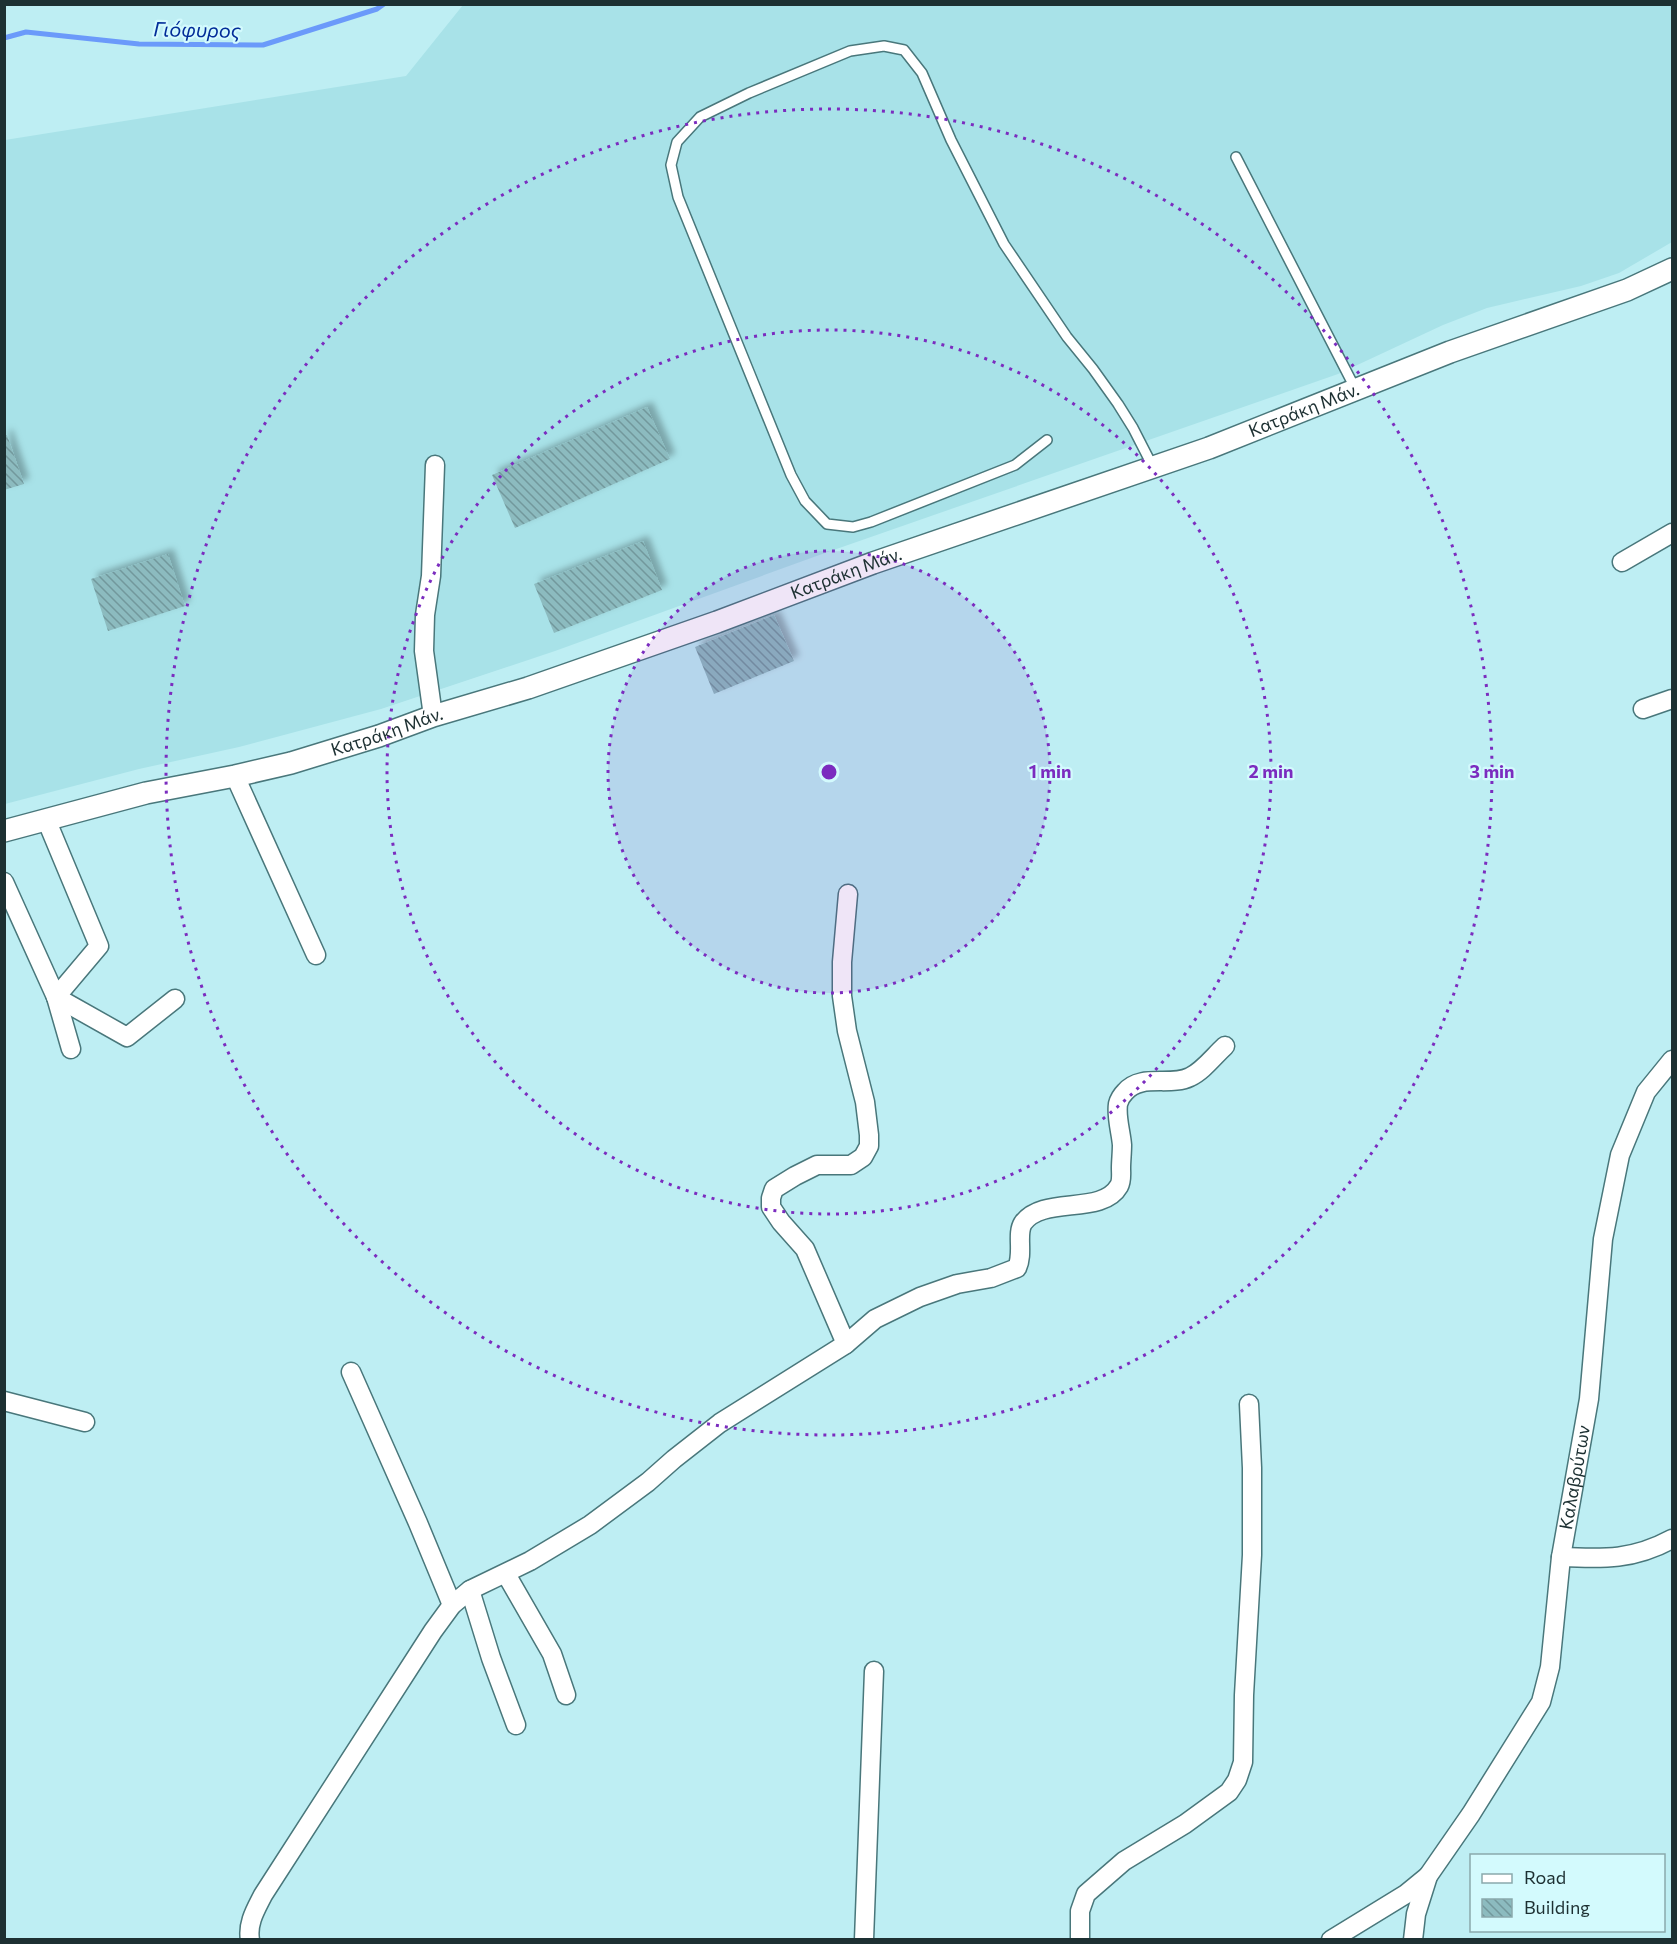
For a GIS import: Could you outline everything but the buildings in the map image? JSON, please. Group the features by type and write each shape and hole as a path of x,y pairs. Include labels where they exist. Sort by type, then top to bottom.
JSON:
{"street":[{"name":"Κατράκη Μάν.","path":"4,831 146,793 291,763 380,736 433,716 528,688 717,622 873,563 1209,448 1486,339 1627,290 1672,269"},
{"path":"433,716 424,651 425,615 431,576 435,465"},
{"path":"1622,562 1672,533"},
{"path":"1643,709 1672,699"},
{"path":"235,776 316,955"},
{"path":"46,819 99,946 56,998"},
{"path":"4,882 56,998 71,1049"},
{"path":"846,1344 805,1249 776,1215 771,1207 771,1198 774,1189 817,1165 851,1165 863,1157 869,1146 865,1102 847,1030 842,996 842,962 848,894"},
{"path":"56,998 127,1037 175,999"},
{"path":"250,1940 251,1920 264,1895 452,1605 470,1590 506,1574 590,1525 648,1482 720,1423 846,1344 875,1319 920,1297 957,1284 991,1278 1017,1268 1022,1258 1021,1227 1025,1221 1045,1209 1082,1204 1112,1195 1121,1182 1122,1148 1118,1104 1126,1090 1134,1084 1144,1082 1191,1077 1225,1046"},
{"name":"Καλαβρύτων","path":"1428,1876 1477,1804 1541,1702 1550,1667 1561,1557 1589,1399 1603,1239 1620,1155 1646,1092 1672,1060"},
{"path":"351,1372 452,1605"},
{"path":"4,1401 85,1422"},
{"path":"1080,1940 1080,1911 1086,1894 1124,1861 1185,1824 1229,1792 1237,1780 1243,1762 1244,1695 1252,1556 1249,1404"},
{"path":"1561,1557 1603,1558 1630,1555 1652,1550 1672,1539"},
{"path":"506,1574 552,1654 566,1695"},
{"path":"470,1590 516,1725"},
{"path":"864,1940 874,1671"},
{"path":"1331,1940 1406,1894 1428,1876"},
{"path":"1413,1940 1416,1914 1428,1876"}],"lane":[{"path":"1047,440 1015,465 871,522 853,527 827,524 805,501 791,475 678,197 671,165 676,142 700,117 850,51 884,46 904,50 921,73 951,140 1004,244 1067,337 1118,404 1153,467"},
{"path":"1236,157 1356,390"}],"shaded area":[{"path":"463,5 1672,5 1672,242 1619,273 1581,286 1487,308 1443,325 1338,374 825,553 555,651 381,709 239,747 139,769 5,804 5,140 406,76"}],"waterway":[{"name":"Γιόφυρος","path":"4,38 26,32 139,44 263,45 377,9 384,4"}]}
